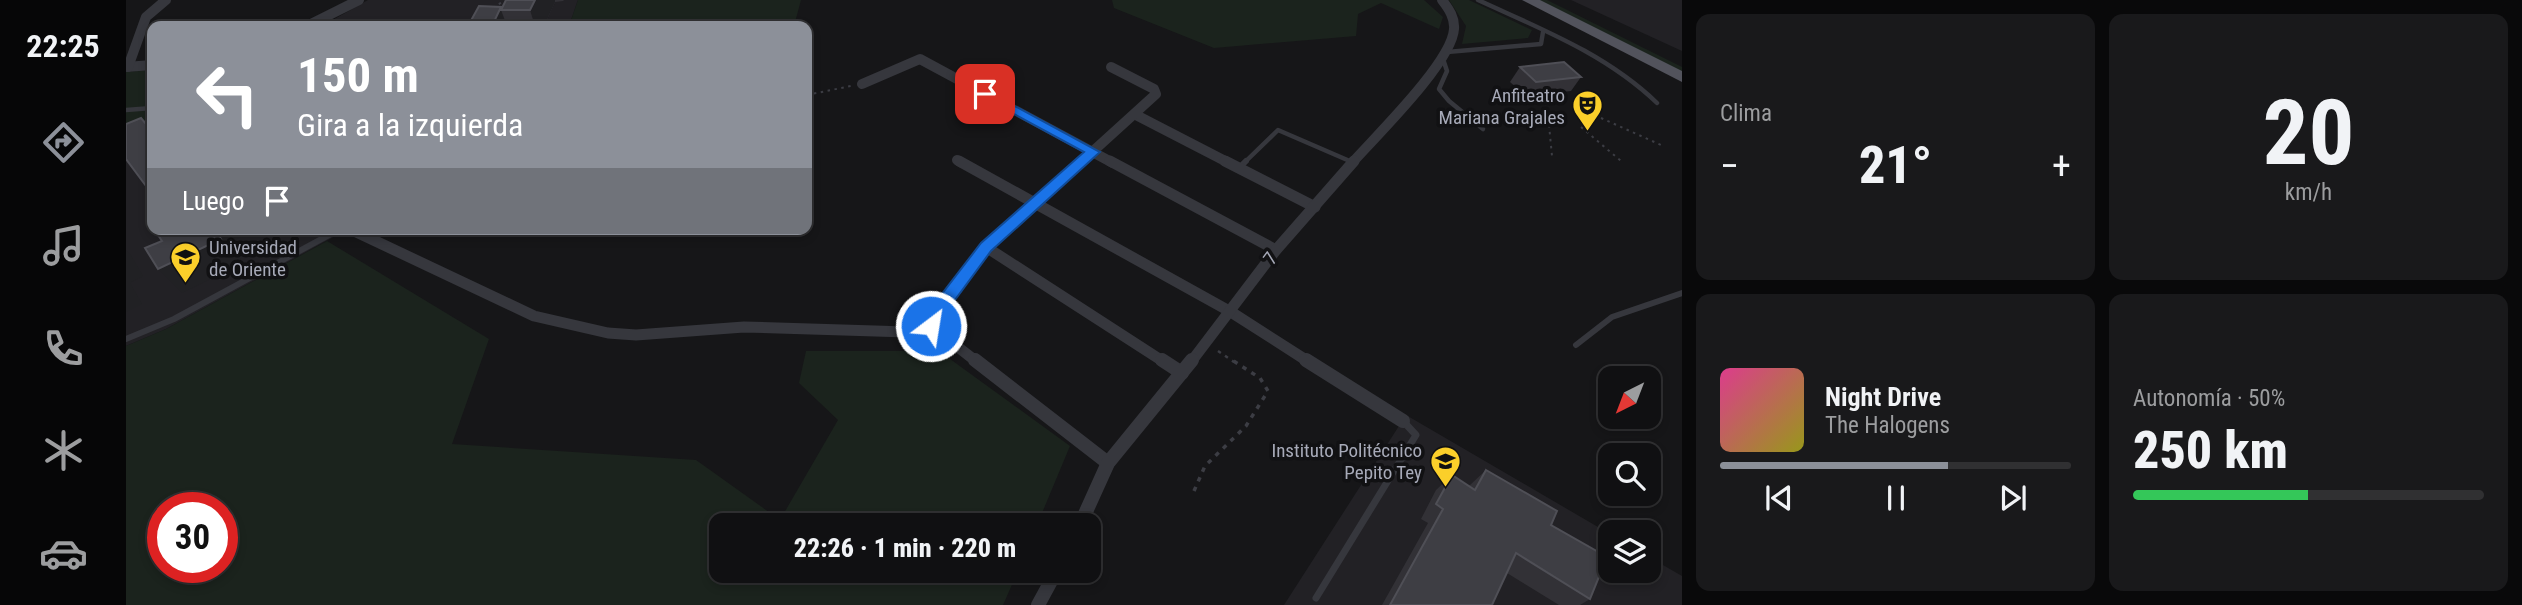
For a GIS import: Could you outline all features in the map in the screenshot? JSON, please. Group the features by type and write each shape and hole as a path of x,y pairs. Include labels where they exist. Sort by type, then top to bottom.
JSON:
{"main road":[{"path":"1529,0 1682,77"},
{"path":"1554,0 1682,63"}],"street":[{"path":"147,65 127,67 146,17 166,0"},
{"path":"317,21 359,0"},
{"name":"7","path":"1085,513 1108,463 1231,312 1276,250 1445,55 1455,31 1454,14 1442,0"},
{"path":"862,84 920,59 1276,250"},
{"path":"1108,463 931,326 934,317 986,247 1136,115 1156,94 1154,89 1111,67"},
{"path":"1136,115 1315,207"},
{"path":"957,160 1231,312 1403,421"},
{"path":"362,235 534,316 608,333 636,335 744,327 940,333"},
{"path":"986,247 1182,373"},
{"path":"1038,605 1050,583"}],"lane":[{"path":"1478,0 1612,65 1641,86 1657,103"},
{"path":"1483,129 1449,101 1439,89 1447,71 1445,55 1541,44 1543,32"},
{"path":"126,110 147,108"},
{"path":"1239,168 1278,130 1352,162"},
{"path":"126,339 174,319 329,235"},
{"path":"1576,345 1612,317 1682,293"},
{"path":"1316,598 1416,435 1403,421"}],"path":[{"path":"485,13 505,0"},
{"path":"812,94 862,84"},
{"path":"1601,118 1661,145"},
{"path":"1549,125 1552,156"},
{"path":"1581,127 1621,161"},
{"path":"1194,491 1197,475 1206,462 1243,429 1262,405 1268,391 1260,378 1206,343"}],"shaded area":[{"path":"368,0 578,0 571,21 331,21"},
{"path":"578,0 801,0 795,21 571,21"},
{"path":"1112,0 1424,0 1443,17 1439,29 1381,3 1358,14 1356,36 1214,48 1114,8"},
{"path":"1449,0 1469,0 1532,30 1528,38 1462,44 1466,26"},
{"path":"1536,0 1547,0 1682,67 1682,73"},
{"path":"1571,0 1682,0 1682,51"},
{"path":"147,70 147,140 126,145 126,72"},
{"name":"Universidad de Oriente","path":"147,140 147,235 337,235 166,329 126,346 126,145"},
{"path":"327,241 489,339 452,444 696,460 770,513 709,513 709,583 1013,583 1003,605 126,605 126,346 166,329"},
{"path":"806,351 939,351 1070,446 1042,513 784,513 838,420 799,383"},
{"name":"Instituto Politécnico Pepito Tey","path":"1406,415 1598,527 1598,583 1661,583 1661,564 1682,576 1682,605 1284,605"}],"building":[{"path":"506,0 535,0 530,10 501,10"},
{"path":"479,6 501,7 494,21 471,21"},
{"path":"1564,62 1581,77 1536,82 1520,67"},
{"path":"141,118 147,125 147,187 126,159 126,124"},
{"path":"158,235 219,235 221,239 158,269 145,248 162,241"},
{"path":"1486,470 1557,511 1551,525 1598,552 1598,579 1590,599 1516,553 1492,605 1390,605 1443,509 1436,504 1452,475 1475,490"}],"place":[{"name":"Anfiteatro Mariana Grajales","path":"1588,133"},
{"name":"Universidad de Oriente","path":"186,285"},
{"name":"Instituto Politécnico Pepito Tey","path":"1445,488"}],"route":[{"path":"931,326 934,317 986,247 1094,152 985,94"}]}
